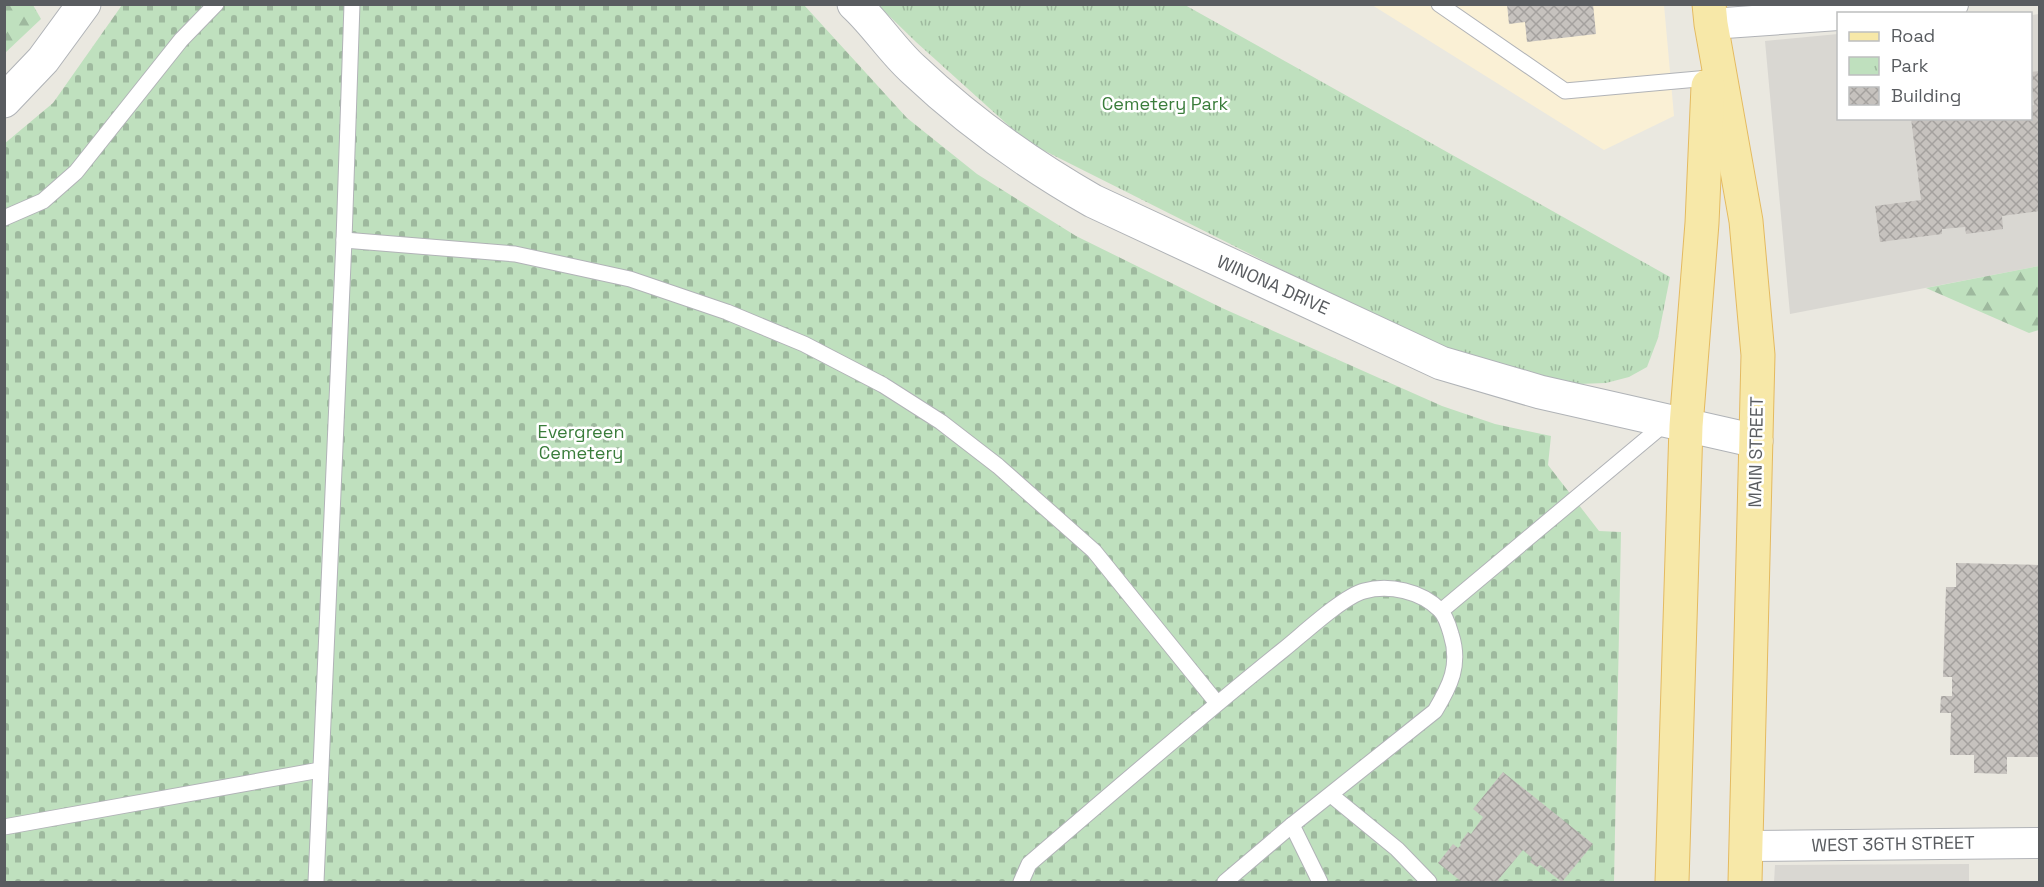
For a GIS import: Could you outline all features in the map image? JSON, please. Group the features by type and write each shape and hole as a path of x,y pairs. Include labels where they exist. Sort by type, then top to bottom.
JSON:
{"main road":[{"path":"1672,882 1677,424 1702,223 1710,14"},
{"name":"MAIN STREET","path":"1710,14 1746,221 1758,355 1745,882"}],"street":[{"path":"4,101 43,60 84,4"},
{"name":"WINONA DRIVE","path":"854,4 911,68 951,103 1003,144 1061,183 1093,201 1441,363 1540,392 1756,441"},
{"path":"1879,12 1953,4"},
{"path":"1710,14 1837,15"},
{"name":"WEST 36TH STREET","path":"1746,846 2040,843"}],"lane":[{"path":"4,218 43,201 76,172 181,40 216,4"},
{"path":"316,882 352,4"},
{"path":"1439,4 1565,91 1709,78"},
{"path":"344,240 515,254 630,279 749,321 804,344 873,380 957,434 998,466 1095,551 1217,703"},
{"path":"1441,610 1677,424"},
{"path":"1021,882 1029,864 1217,703 1336,607 1362,592 1390,587 1418,596 1441,610 1452,636 1455,664 1449,688 1435,711 1292,825 1225,882"},
{"path":"4,827 320,770"},
{"path":"1330,795 1396,849 1429,882"},
{"path":"1292,825 1320,882"}],"shaded area":[{"path":"1372,5 1664,5 1674,116 1604,150"},
{"path":"2039,14 2039,266 1790,314 1765,41 1837,34 1837,120 2032,120 2032,15"},
{"path":"1969,864 1969,882 1774,882 1775,865"}],"green space":[{"path":"5,4 33,5 41,19 5,53"},
{"name":"Evergreen Cemetery","path":"122,5 804,5 907,118 977,174 1076,236 1222,308 1442,406 1495,424 1551,436 1548,465 1599,531 1621,532 1614,882 5,882 4,144 53,103"},
{"name":"Cemetery Park","path":"878,5 1185,5 1670,277 1658,338 1647,367 1629,377 1606,383 1578,384 1545,381 1458,353 1296,277 1027,142"},
{"path":"2039,266 2039,330 2029,333 1926,288"}],"building":[{"path":"1507,4 1593,4 1596,34 1527,42 1525,22 1509,24"},
{"path":"2040,71 2040,211 2002,216 2003,229 1966,234 1965,227 1942,229 1942,234 1880,242 1875,206 1921,200 1911,120 2032,120 2032,106 2034,105 2032,72"},
{"path":"1956,563 2040,565 2040,757 2007,757 2007,774 1974,773 1974,755 1950,755 1951,713 1940,713 1941,696 1952,696 1952,677 1943,677 1946,587 1956,587"},
{"path":"1503,772 1593,844 1562,882 1540,865 1537,867 1530,862 1532,858 1523,850 1498,880 1501,882 1462,882 1438,863 1453,844 1458,848 1468,832 1471,834 1483,817 1473,809"}]}
